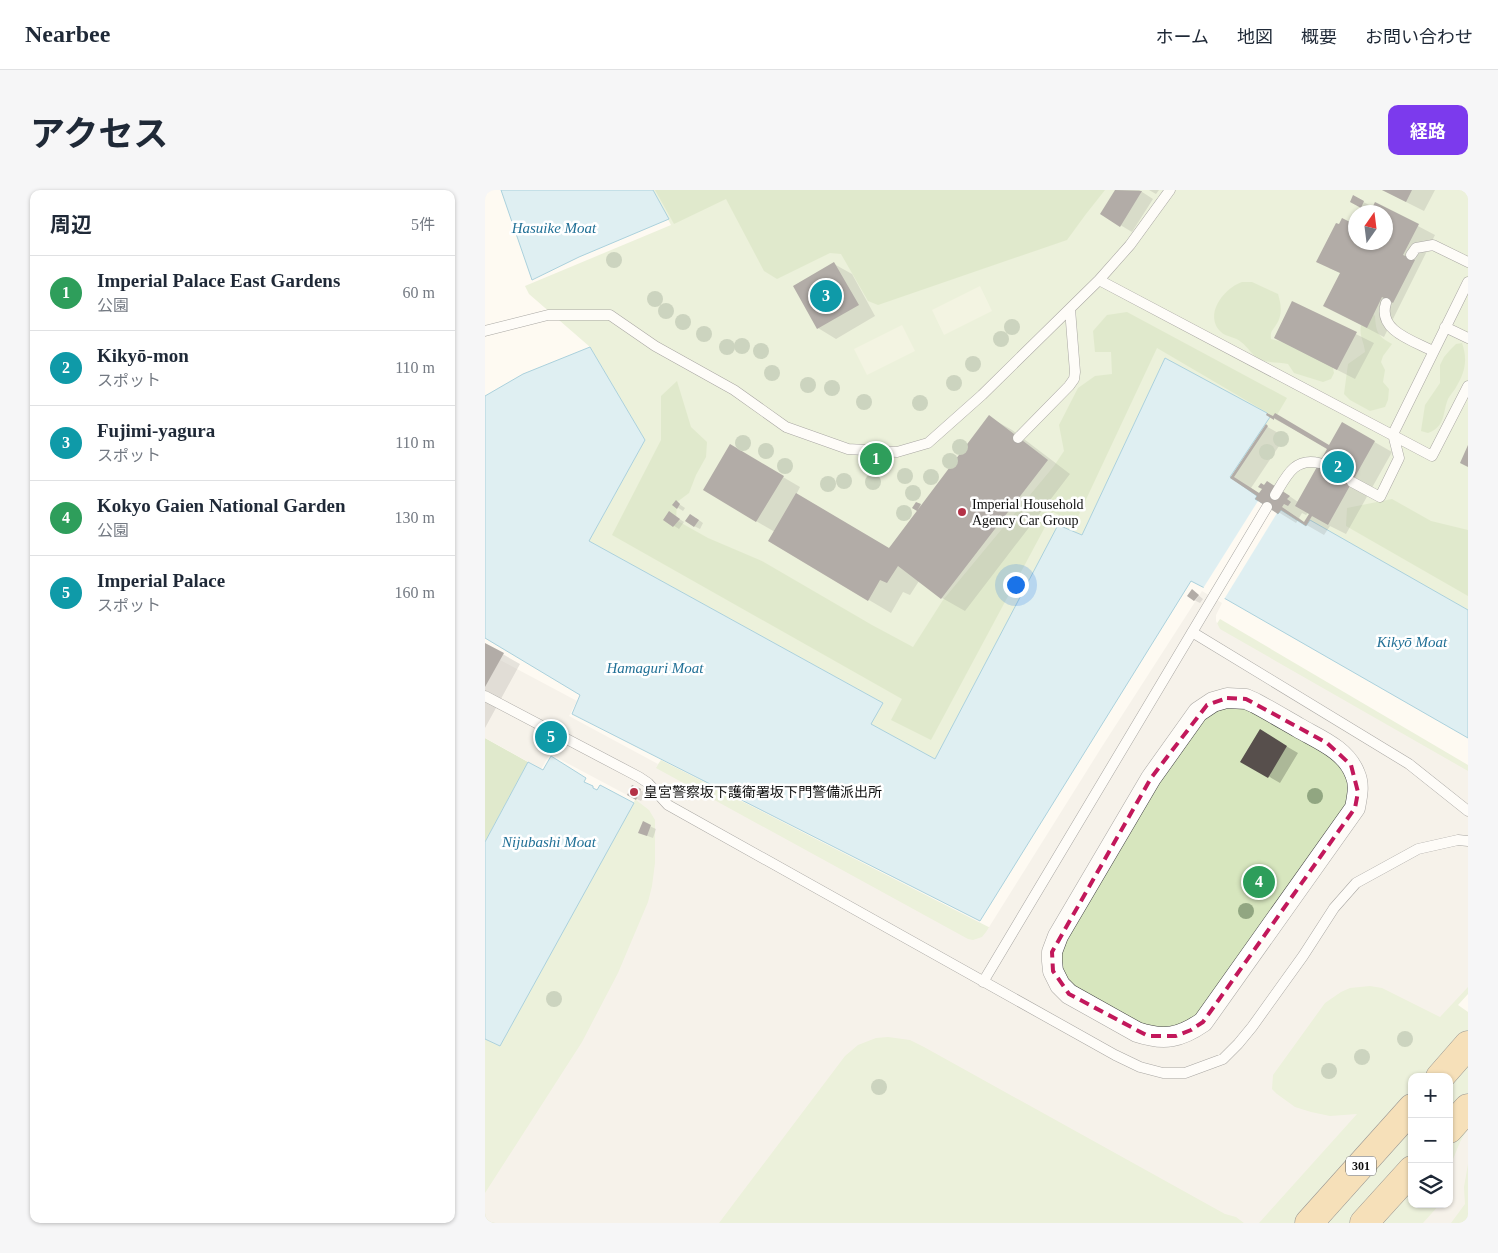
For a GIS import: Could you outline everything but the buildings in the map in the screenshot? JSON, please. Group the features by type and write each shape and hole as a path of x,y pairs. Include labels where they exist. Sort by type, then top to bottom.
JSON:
{"main road":[{"path":"1444,1073 1468,1045"},
{"path":"1453,1125 1468,1108"},
{"name":"301","path":"1309,1223 1408,1112"},
{"path":"1364,1223 1408,1174"}],"street":[{"path":"1237,698 1246,699 1263,707 1327,743 1343,755 1357,776 1358,792 1355,808 1203,1022 1191,1030 1166,1038 1148,1036 1137,1032 1069,994 1056,979 1052,961 1052,952 1057,936 1151,778 1198,712 1207,705 1219,700 1237,698"}],"lane":[{"path":"485,331 549,315 610,315 655,346 734,390 786,427 848,449 897,452 928,443 982,395 1099,280 1130,245 1170,190"},
{"path":"1411,255 1416,248 1433,245 1468,262"},
{"path":"1099,280 1432,456 1468,386"},
{"path":"1352,482 1380,497 1399,458 1393,434 1468,282"},
{"path":"1386,303 1385,318 1390,327 1433,352"},
{"path":"1018,438 1069,386 1075,372 1070,309"},
{"path":"1445,328 1468,338"},
{"path":"1275,495 1287,474 1295,466 1306,462 1319,463"},
{"path":"983,982 1267,507"},
{"path":"1192,632 1409,764 1468,811"},
{"path":"485,696 639,777 648,783 668,805 983,982 1140,1068 1163,1073 1185,1073 1223,1059 1238,1044 1303,956 1334,908 1357,883 1418,849 1458,840 1468,841"}],"highlighted area":[{"path":"1227,698 1246,699 1327,743 1351,765 1358,792 1355,808 1203,1022 1191,1030 1176,1036 1148,1036 1069,994 1053,971 1052,952 1151,778 1207,705"}],"green space":[{"path":"653,190 1468,190 1468,610 1310,521 1306,526 1281,510 1278,514 1255,499 1257,495 1230,478 1270,417 1165,358 1082,535 1058,526 935,759 870,724 883,703 589,541 645,440 590,347 529,294 525,286 671,225"},
{"path":"655,190 1105,190 1067,240 878,305 868,301 841,254 830,253 777,279 764,271 726,199 674,224"},
{"path":"1242,282 1252,282 1278,294 1281,313 1272,332 1271,339 1330,354 1334,373 1331,379 1323,382 1294,373 1288,364 1261,360 1255,357 1239,340 1221,332 1214,318 1215,310 1223,296 1235,285"},
{"path":"980,286 992,311 944,335 932,310"},
{"path":"1127,312 1287,398 1277,415 1273,416 1157,348 1075,523 1053,512 931,740 891,720 902,699 612,535 661,440 661,396 677,381 691,427 707,442 706,457 689,493 677,502 676,520 708,538 762,561 913,647 943,600 1054,466 1064,451 1059,425 1078,388 1095,376 1112,374 1111,352 1095,352 1093,331 1107,315"},
{"path":"1373,314 1379,333 1392,344 1381,362 1385,370 1383,382 1389,389 1388,400 1385,407 1370,411 1350,400 1344,394 1348,364 1365,352 1361,325"},
{"path":"902,325 915,351 867,375 854,349"},
{"path":"1462,343 1465,355 1463,372 1448,399 1443,419 1434,430 1428,433 1421,431 1425,405 1440,383 1440,365 1444,357 1456,344"},
{"path":"1392,499 1431,521 1468,530 1468,596 1346,526 1347,508"},
{"path":"1220,619 1468,765 1468,994 1458,1005 1468,1012 1468,1223 485,1223 485,1039 500,1046 641,789 661,760 1016,941 1086,822"},
{"path":"485,738 528,762 485,842"}],"shaded area":[{"path":"1202,591 1222,603 1216,615 1216,621 1220,629 1468,771 1468,987 1440,1017 1382,988 1370,986 1350,988 1325,1003 1273,1075 1272,1089 1295,1107 1311,1112 1330,1116 1357,1114 1259,1223 1244,1223 1236,1217 1225,1214 924,1047 910,1040 888,1037 876,1038 858,1045 845,1056 719,1223 485,1223 485,1193 582,1042 618,973 648,902 655,863 655,820 649,810 636,800 641,789 632,785 627,795 550,754 541,769 485,738 485,687 500,660 577,701 569,716 658,764 656,768 968,939 973,940 982,937 986,932","holes":["1219,700 1305,731 1357,776 1354,808 1191,1030 1137,1032 1053,971 1058,936 1151,778"]},
{"path":"1468,1129 1468,1164 1464,1187 1465,1204 1451,1223 1423,1223 1436,1208 1453,1208 1453,1159"}],"water":[{"name":"Hasuike Moat","path":"501,190 653,190 669,219 579,257 532,280"},
{"name":"Hamaguri Moat","path":"590,347 645,440 589,541 883,703 871,724 935,759 1058,525 1082,535 1165,358 1267,413 1270,417 1230,477 1257,496 1255,499 1278,514 1281,510 1306,526 1310,520 1468,610 1468,738 1191,581 980,921 572,714 580,695 485,638 485,396 523,374"},
{"name":"Nijubashi Moat","path":"551,756 586,778 584,782 593,786 593,788 597,790 600,785 634,803 500,1046 485,1039 485,842 528,762 543,770"}],"pier":[{"path":"1258,501 1277,513 1223,601 1202,590"}],"place":[{"name":"Fujimi-yagura","path":"826,296"},
{"name":"Imperial Palace East Gardens","path":"876,459"},
{"name":"Kikyō-mon","path":"1338,467"},
{"name":"Imperial Household Agency Car Group","path":"962,512"},
{"name":"Imperial Palace","path":"551,737"},
{"name":"皇宮警察坂下護衛署坂下門警備派出所","path":"634,792"},
{"name":"Kokyo Gaien National Garden","path":"1259,882"}],"water label":[{"name":"Kikyō Moat","path":"1412,642"}]}
